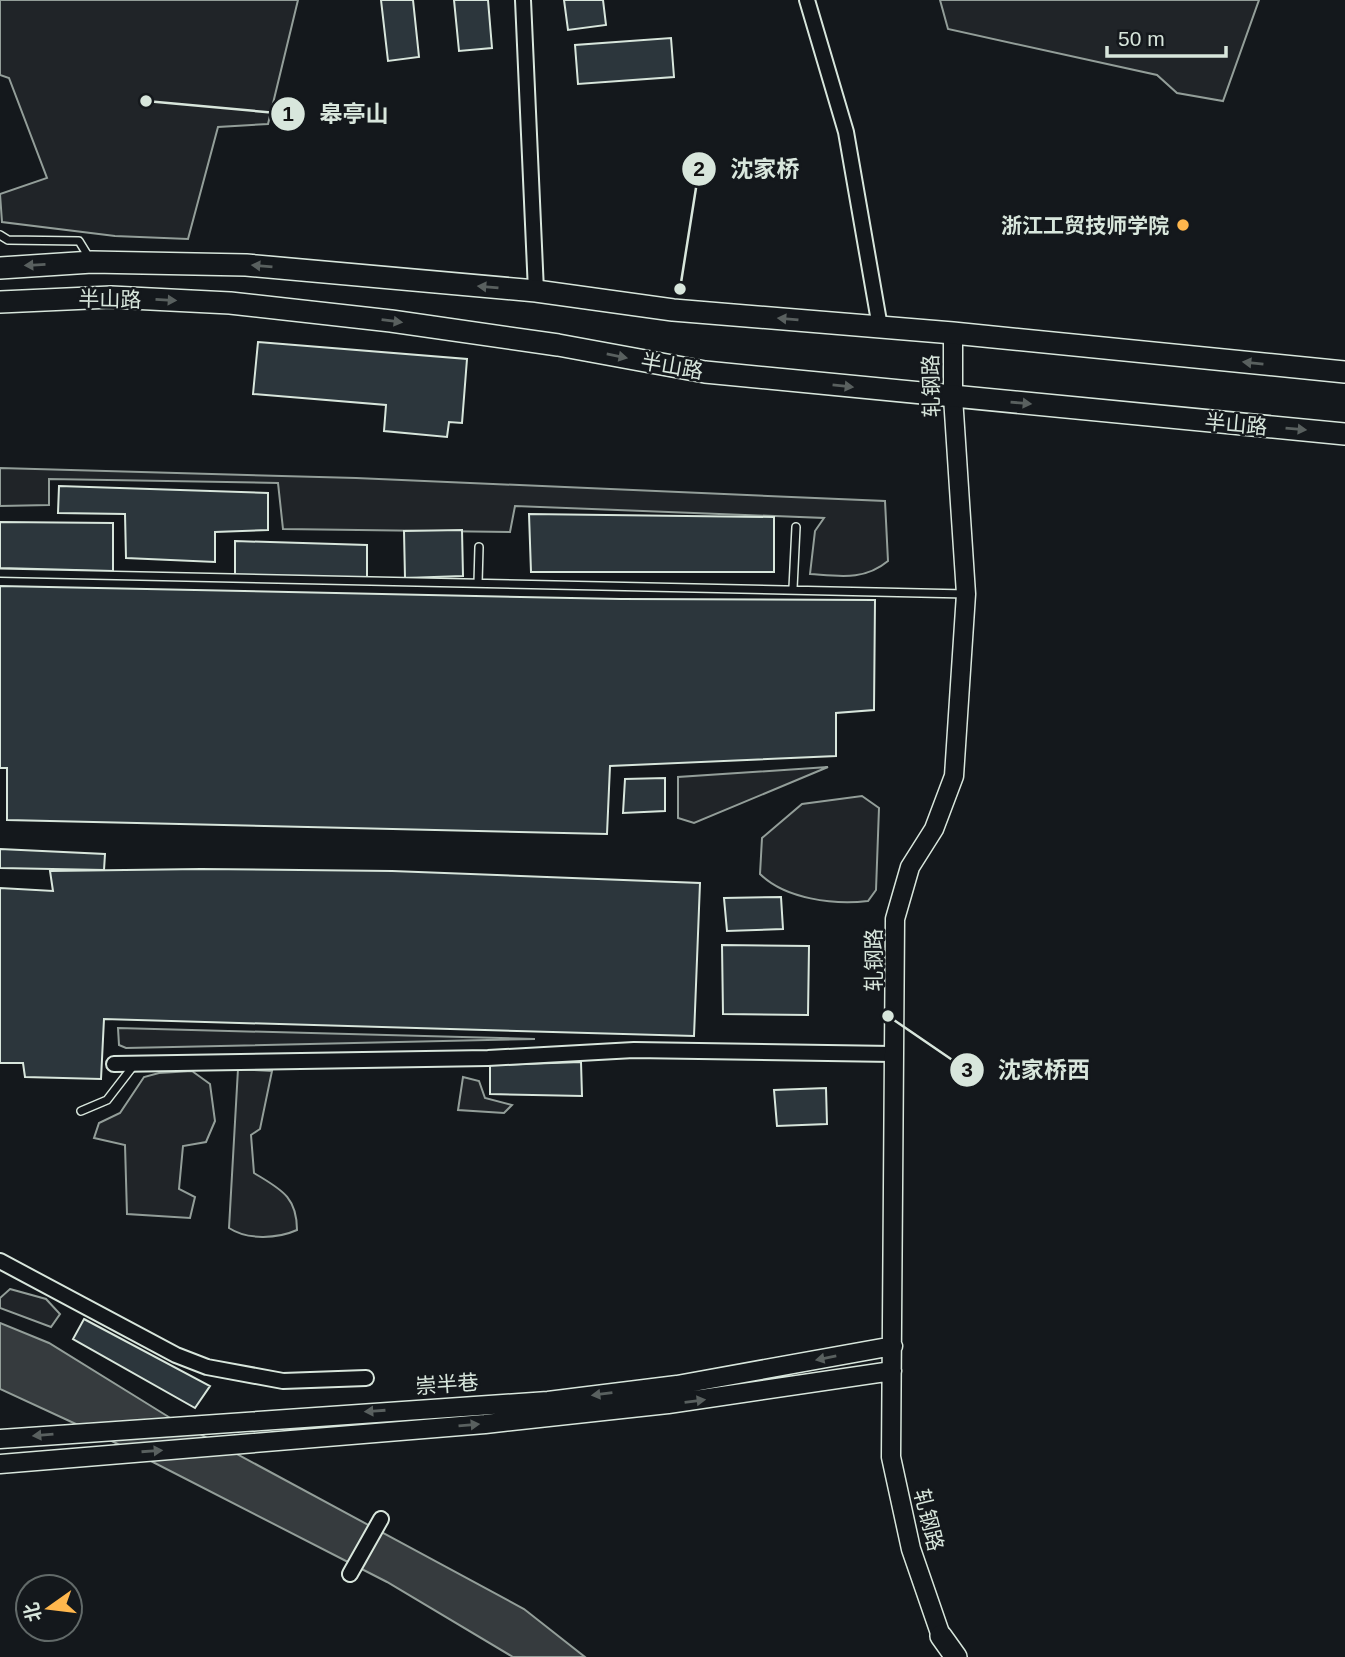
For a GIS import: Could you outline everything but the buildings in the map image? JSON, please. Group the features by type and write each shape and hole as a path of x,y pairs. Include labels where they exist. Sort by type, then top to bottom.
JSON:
{"main road":[{"name":"半山路","path":"0,268 92,262 246,265 536,291 673,310 953,332 1345,372"},
{"name":"半山路","path":"0,302 111,298 230,303 391,321 558,345 705,372 1345,434"},
{"path":"941,1636 954,1657"}],"street":[{"path":"523,0 536,291"},
{"path":"807,0 846,132 880,327"},
{"name":"轧钢路","path":"941,1636 911,1549 891,1457 893,1054 895,919 909,867 934,829 954,776 966,594 953,397 953,332"},
{"path":"114,1064 488,1058 634,1050 893,1054"},
{"path":"0,1261 176,1355 206,1367 283,1381 366,1377"},
{"name":"崇半巷","path":"0,1439 548,1401 677,1385 893,1346"},
{"name":"崇半巷","path":"0,1464 279,1442 668,1404 891,1371"},
{"path":"350,1574 381,1519"}],"lane":[{"path":"0,235 8,240 79,241 92,262"},
{"path":"793,588 796,527"},
{"path":"478,583 479,547"},
{"path":"0,573 793,588 966,594"},
{"path":"81,1111 107,1100 134,1065"}],"shaded area":[{"path":"0,0 298,0 268,124 218,127 188,239 115,236 2,222 0,194 47,178 9,78 0,75"},
{"path":"940,0 1259,0 1223,101 1177,93 1157,75 948,29"},
{"path":"0,468 356,478 885,501 888,561 870,572 860,574 810,574 815,531 824,518 515,506 510,532 283,529 278,483 49,479 49,505 0,506"},
{"path":"828,767 694,823 678,818 678,777"},
{"path":"862,796 879,808 876,890 868,901 825,901 796,895 770,883 760,874 762,838 802,804"},
{"path":"118,1028 535,1039 126,1048 119,1045"},
{"path":"238,1069 272,1071 260,1129 251,1135 254,1173 279,1189 290,1201 297,1230 289,1233 253,1236 229,1228"},
{"path":"192,1071 210,1084 215,1121 206,1142 183,1146 179,1189 195,1197 190,1218 127,1214 125,1145 94,1138 99,1123 120,1113 144,1077 159,1073"},
{"path":"463,1077 479,1081 485,1098 512,1105 504,1113 458,1110"},
{"path":"10,1289 46,1299 60,1314 51,1327 0,1308 0,1298"},
{"path":"0,1323 49,1343 172,1419 524,1609 585,1657 513,1657 387,1582 104,1437 0,1389"}],"place":[{"name":"皋亭山","path":"146,101"},
{"name":"浙江工贸技师学院","path":"1183,225"},
{"name":"沈家桥","path":"680,289"},
{"name":"沈家桥西","path":"888,1016"}]}
